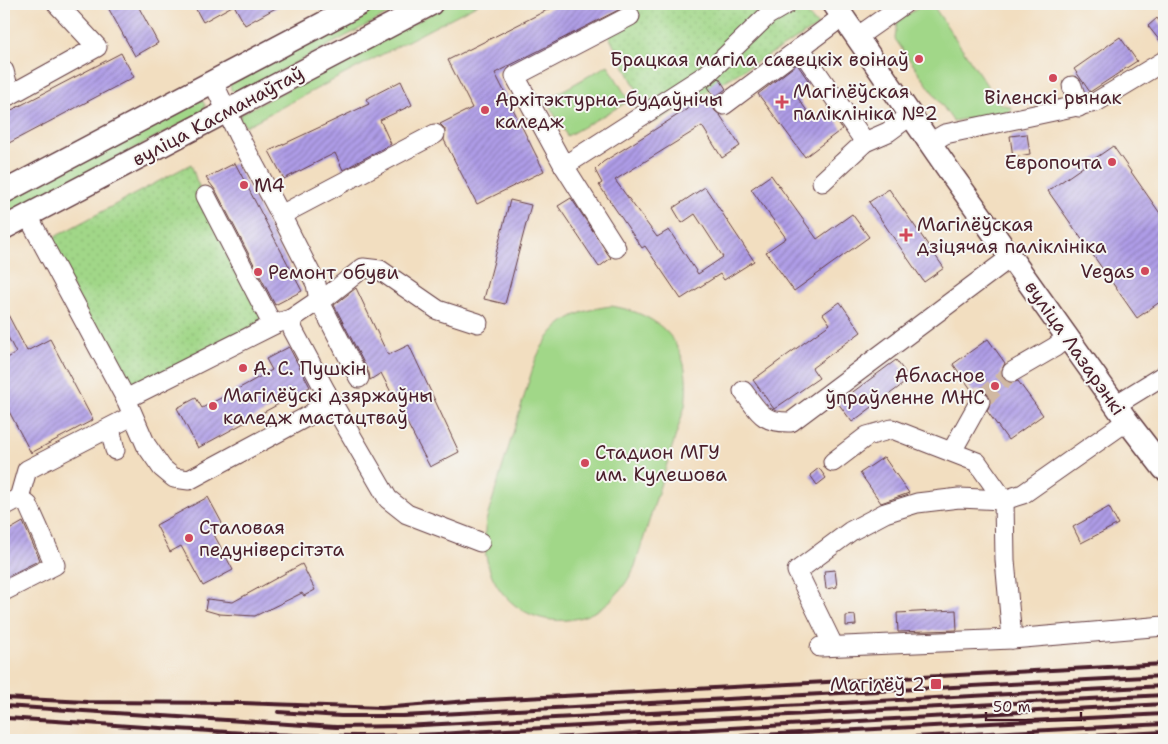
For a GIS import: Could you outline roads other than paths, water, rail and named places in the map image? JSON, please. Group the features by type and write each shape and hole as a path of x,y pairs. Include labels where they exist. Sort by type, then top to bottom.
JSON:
{"main road":[{"name":"вуліца Касманаўтаў","path":"4,192 360,4"},
{"name":"вуліца Касманаўтаў","path":"4,228 431,4"},
{"name":"вуліца Лазарэнкі","path":"838,10 930,143 1164,469"}],"lane":[{"path":"4,72 10,95 97,47 57,4"},
{"path":"564,166 707,74 768,15 787,4"},
{"path":"857,37 904,4"},
{"path":"724,105 800,48 838,10"},
{"path":"616,248 564,166 515,76 630,16"},
{"path":"800,48 866,142"},
{"path":"930,143 945,134 1096,102 1164,61"},
{"path":"213,82 282,215 316,284 320,301 359,378"},
{"path":"1072,86 1079,107"},
{"path":"822,182 866,142 888,132 911,116"},
{"path":"282,215 435,134"},
{"path":"206,196 269,318 284,321 292,330 388,500 407,514 480,542"},
{"path":"28,216 129,408 146,445 162,468 174,478 189,480 310,415 322,405 326,392"},
{"path":"743,391 763,418 776,422 791,422 1011,257"},
{"path":"4,591 55,565 28,505 12,502 27,470 110,428 129,408 320,301 363,268 380,270 438,310 478,323"},
{"path":"1012,372 1055,347 1068,336"},
{"path":"1164,375 1042,482 1023,494 1004,500 959,498 917,503 885,512 851,531 797,571 827,646 1012,639 1164,626"},
{"path":"952,451 980,401"},
{"path":"110,428 115,450"},
{"path":"833,462 867,436 892,429 977,462 1004,500 1005,560 1012,639"}],"tunnel":[{"path":"980,401 1012,372"}],"railway":[{"path":"4,698 87,702 243,703 382,708 468,701 1164,664"},
{"path":"278,712 341,716 403,716 1164,676"},
{"path":"4,706 336,727 404,726 1164,686"},
{"path":"4,718 295,735 412,735 1164,695"},
{"path":"515,740 1164,704"},
{"path":"667,740 1164,714"},
{"path":"853,740 1164,724"},
{"path":"1016,740 1164,732"},
{"path":"218,736 238,740"},
{"path":"179,739 189,740"}],"place":[{"name":"Брацкая магіла савецкіх воінаў","path":"919,59"},
{"name":"Віленскі рынак","path":"1053,78"},
{"name":"Магілёўская паліклініка №2","path":"782,102"},
{"name":"Архітэктурна-будаўнічы каледж","path":"485,110"},
{"name":"Европочта","path":"1112,162"},
{"name":"M4","path":"244,185"},
{"name":"Магілёўская дзіцячая паліклініка","path":"906,235"},
{"name":"Vegas","path":"1145,271"},
{"name":"Ремонт обуви","path":"258,272"},
{"name":"А. С. Пушкін","path":"243,368"},
{"name":"Абласное ўпраўленне МНС","path":"995,386"},
{"name":"Магілёўскі дзяржаўны каледж мастацтваў","path":"213,406"},
{"name":"Стадион МГУ им. Кулешова","path":"585,463"},
{"name":"Сталовая педуніверсітэта","path":"189,538"},
{"name":"Магілёў 2","path":"936,684"}]}
